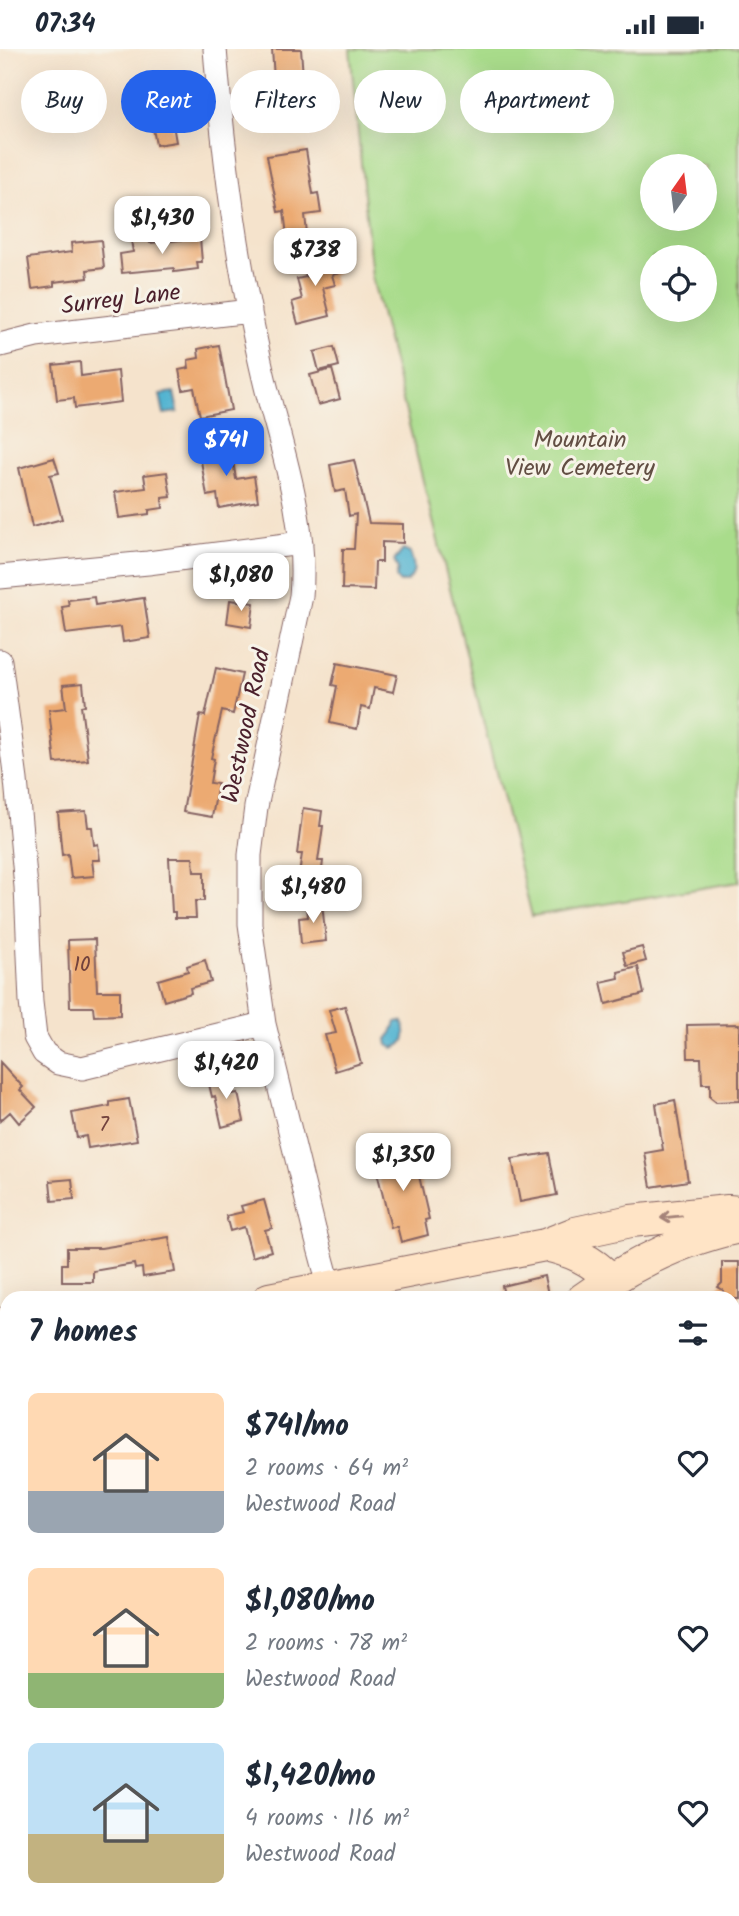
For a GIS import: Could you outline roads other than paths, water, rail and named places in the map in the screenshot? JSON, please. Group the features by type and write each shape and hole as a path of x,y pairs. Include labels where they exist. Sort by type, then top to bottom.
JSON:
{"main road":[{"path":"310,1291 545,1245 575,1233 638,1220 739,1212"},
{"path":"595,1291 619,1274 697,1237 739,1227"},
{"path":"599,1229 613,1236 622,1248 619,1274"},
{"path":"545,1245 572,1252 619,1274"}],"street":[{"name":"Westwood Road","path":"215,49 229,200 270,402 286,456 301,543 303,576 256,807 250,855 250,924 264,1024 330,1287"},
{"name":"Surrey Lane","path":"0,345 36,336 250,311"},
{"path":"0,577 148,563 301,543"},
{"path":"0,661 16,780 26,887 31,1007 35,1037 44,1053 58,1063 82,1068 264,1024"}],"water":[{"path":"174,392 178,412 164,414 160,394"},
{"path":"403,550 410,553 414,569 406,582 399,582 394,561"},
{"path":"396,1022 403,1022 405,1038 398,1047 393,1048 388,1045 387,1039"}],"park label":[{"name":"Mountain View Cemetery","path":"580,454"}]}
